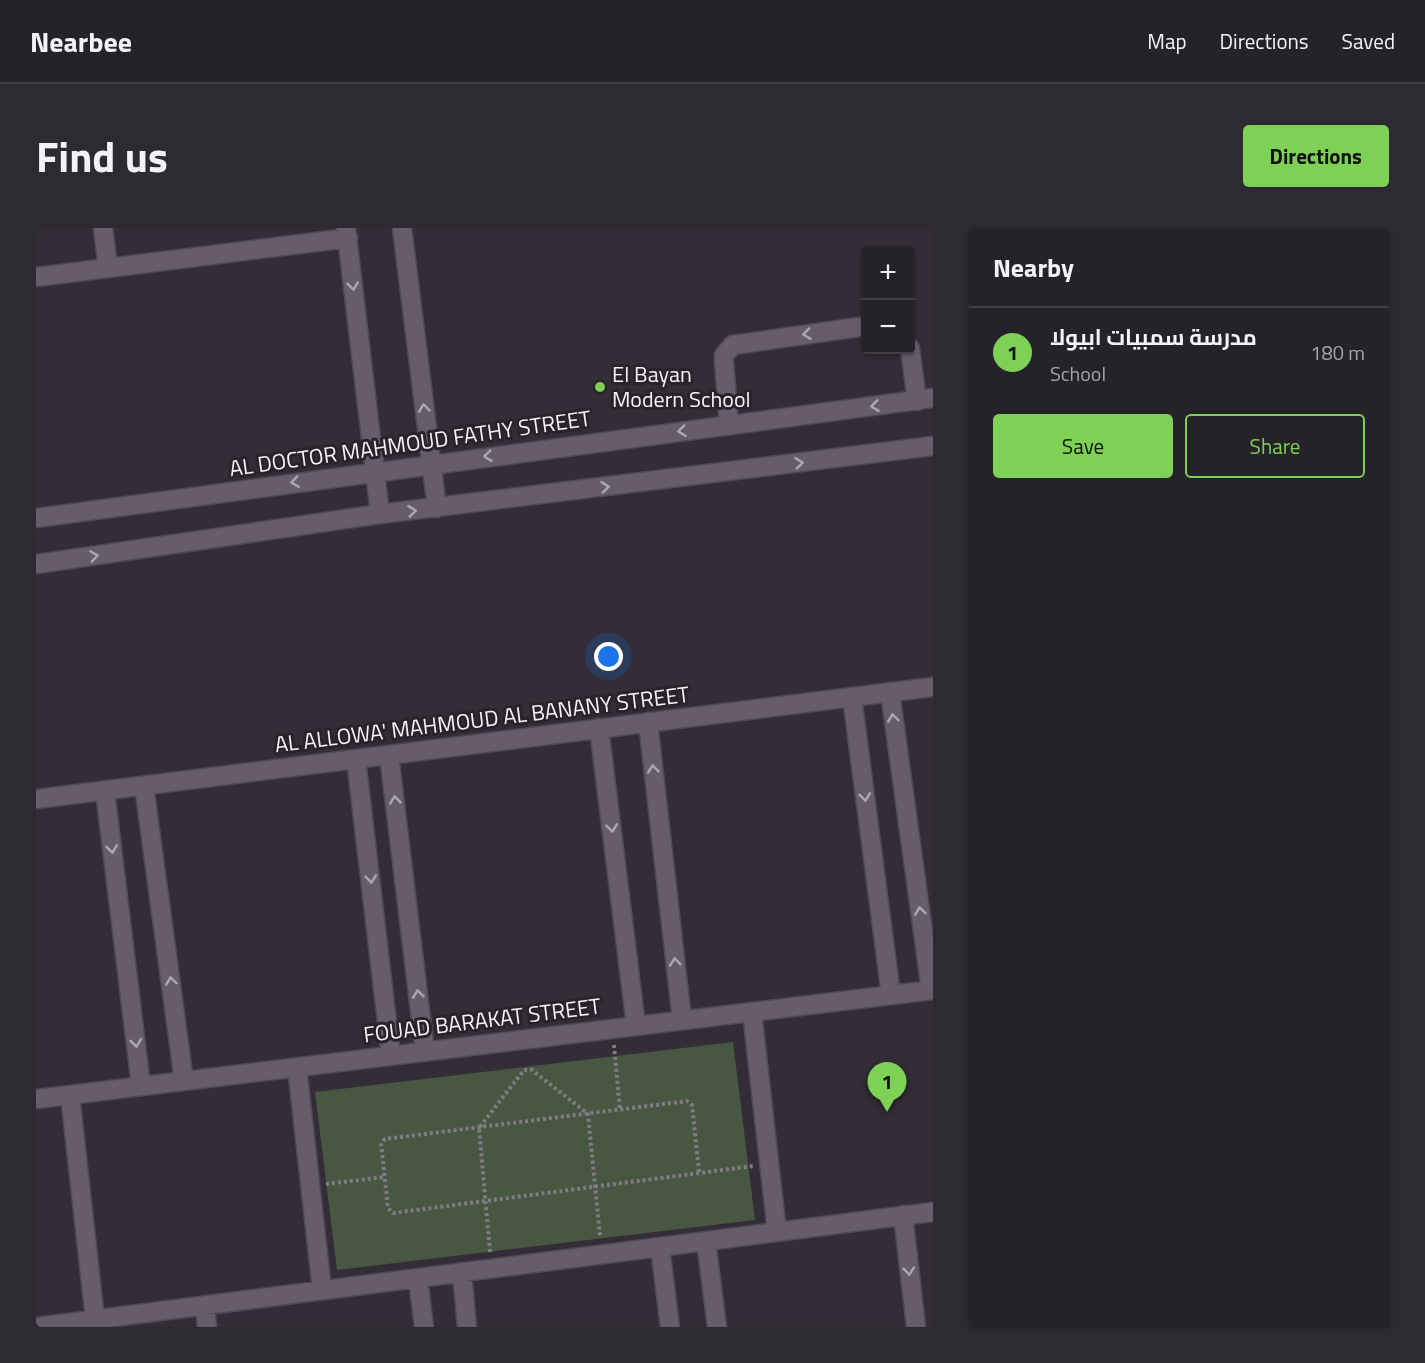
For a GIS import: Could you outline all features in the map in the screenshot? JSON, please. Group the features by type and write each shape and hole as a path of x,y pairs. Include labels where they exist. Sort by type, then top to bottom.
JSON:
{"street":[{"path":"103,228 108,268"},
{"path":"402,228 437,508"},
{"path":"36,277 347,233 380,514"},
{"path":"729,425 724,355 733,345 861,327"},
{"path":"912,354 925,399"},
{"name":"AL DOCTOR MAHMOUD FATHY STREET","path":"36,518 925,399"},
{"path":"36,564 380,514 933,446"},
{"name":"AL ALLOWA' MAHMOUD AL BANANY STREET","path":"36,799 933,687"},
{"path":"890,692 932,990"},
{"path":"852,697 891,995"},
{"path":"648,722 682,1020"},
{"path":"599,728 636,1026"},
{"path":"389,754 425,1052"},
{"path":"356,759 391,1056"},
{"path":"144,786 184,1081"},
{"path":"105,791 141,1086"},
{"name":"FOUAD BARAKAT STREET","path":"36,1099 932,990"},
{"path":"753,1012 777,1232"},
{"path":"297,1067 322,1290"},
{"path":"70,1095 95,1319"},
{"path":"36,1327 95,1319 163,1319 205,1305 933,1212"},
{"path":"903,1215 916,1327"},
{"path":"706,1240 717,1327"},
{"path":"660,1247 670,1327"},
{"path":"462,1272 467,1327"},
{"path":"418,1278 424,1327"},
{"path":"205,1305 207,1327"}],"path":[{"path":"612,1028 620,1110"},
{"path":"492,1268 480,1128 524,1070 532,1070 588,1114 602,1254"},
{"path":"699,1172 690,1102 383,1140 388,1208 393,1213 769,1164"},
{"path":"310,1186 385,1177"}],"green space":[{"path":"733,1042 755,1220 337,1270 315,1092"}],"place":[{"name":"El Bayan Modern School","path":"600,387"},
{"name":"مدرسة سمبيات ابيولا","path":"887,1112"}]}
